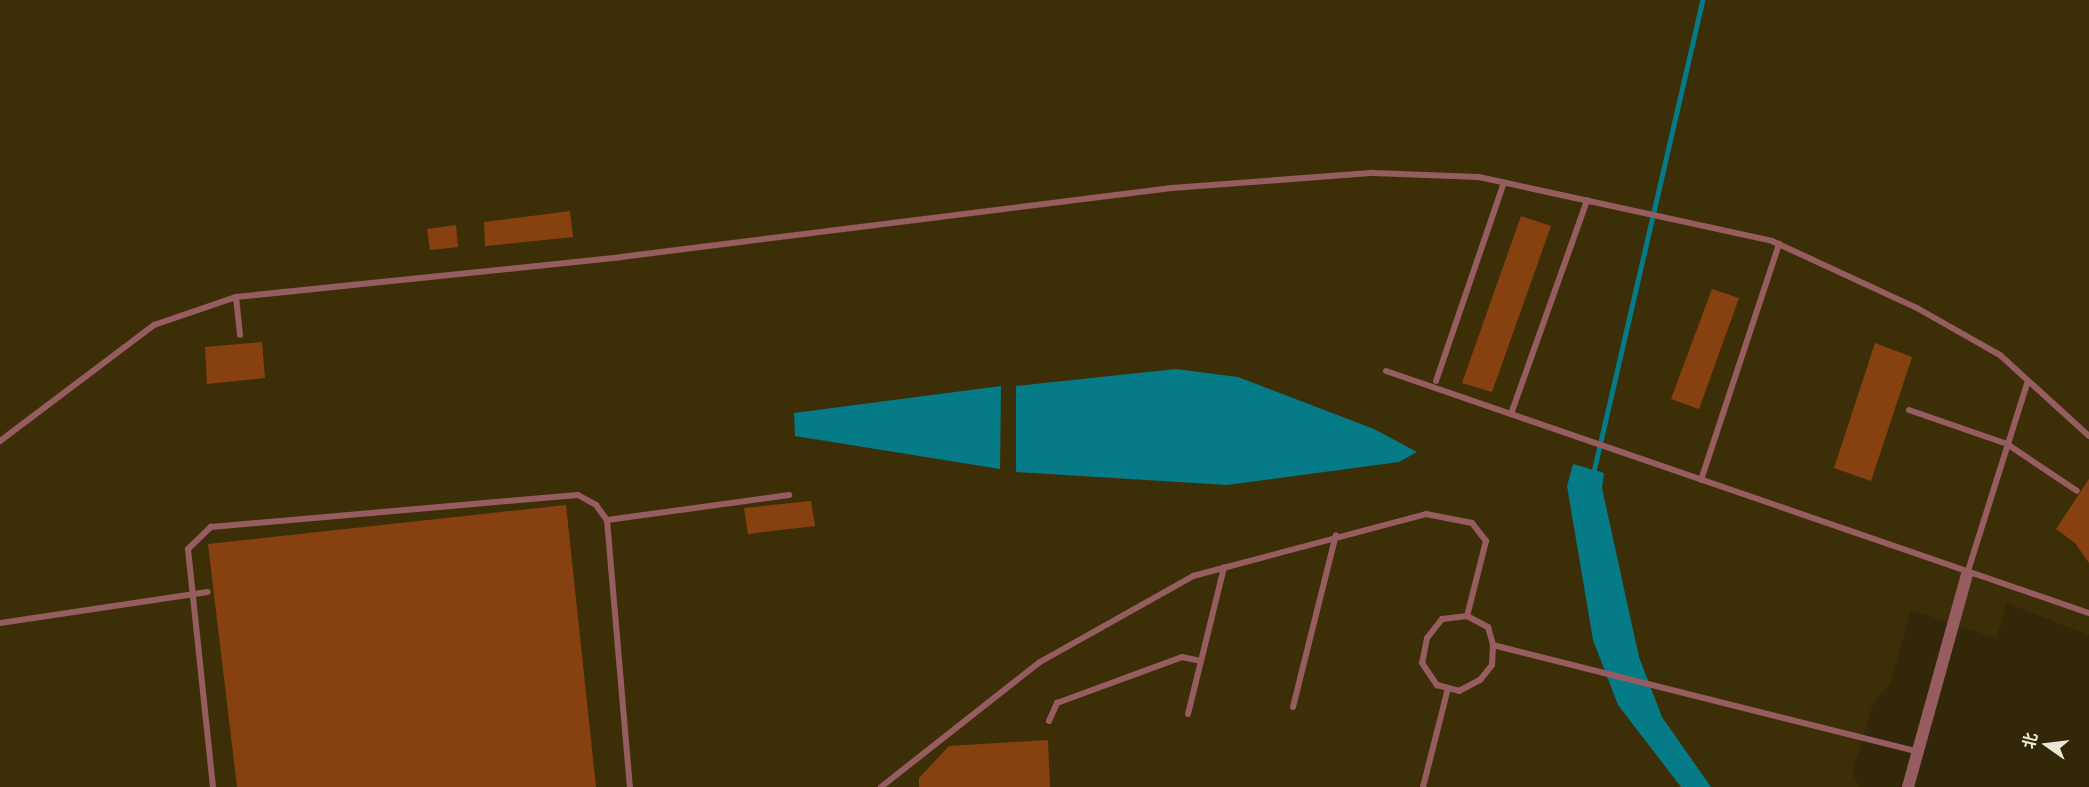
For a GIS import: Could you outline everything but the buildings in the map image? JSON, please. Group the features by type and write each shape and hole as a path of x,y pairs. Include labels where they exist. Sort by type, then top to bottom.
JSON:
{"street":[{"path":"1908,787 1967,574"}],"lane":[{"path":"0,441 154,325 236,297 621,257 1172,188 1372,174 1503,182 1779,244 1917,308 2000,355 2089,436"},
{"path":"1436,381 1503,182"},
{"path":"1511,414 1587,200"},
{"path":"1701,480 1779,244"},
{"path":"236,297 240,335"},
{"path":"1386,371 1967,574 2089,613"},
{"path":"1967,574 2028,381"},
{"path":"1909,410 2007,444 2077,491"},
{"path":"213,787 188,549 211,527 578,495 596,506 607,520 630,787"},
{"path":"607,520 789,495"},
{"path":"881,787 1040,662 1193,576 1336,535 1426,514 1472,523 1486,541 1467,616"},
{"path":"1293,707 1336,535"},
{"path":"1188,714 1224,567"},
{"path":"0,623 208,592"},
{"path":"1467,616 1488,627 1493,645 1492,665 1480,680 1459,691 1437,685 1422,663 1426,638 1442,619 1467,616"},
{"path":"1493,645 1593,668 1917,752"},
{"path":"1049,721 1057,703 1182,657 1201,661"},
{"path":"1424,787 1448,688"}],"shaded area":[{"path":"0,0 2089,0 2089,635 2007,603 1996,638 1911,610 1890,685 1874,700 1852,773 1860,787 0,787"}],"water":[{"path":"1176,369 1238,377 1374,429 1417,452 1399,462 1227,485 1016,472 1016,386"},
{"path":"1001,386 1000,469 795,436 794,413"},
{"path":"1573,464 1604,473 1602,488 1639,657 1662,717 1711,787 1681,787 1618,705 1593,640 1567,486"}],"waterway":[{"path":"1593,474 1702,0"}]}
